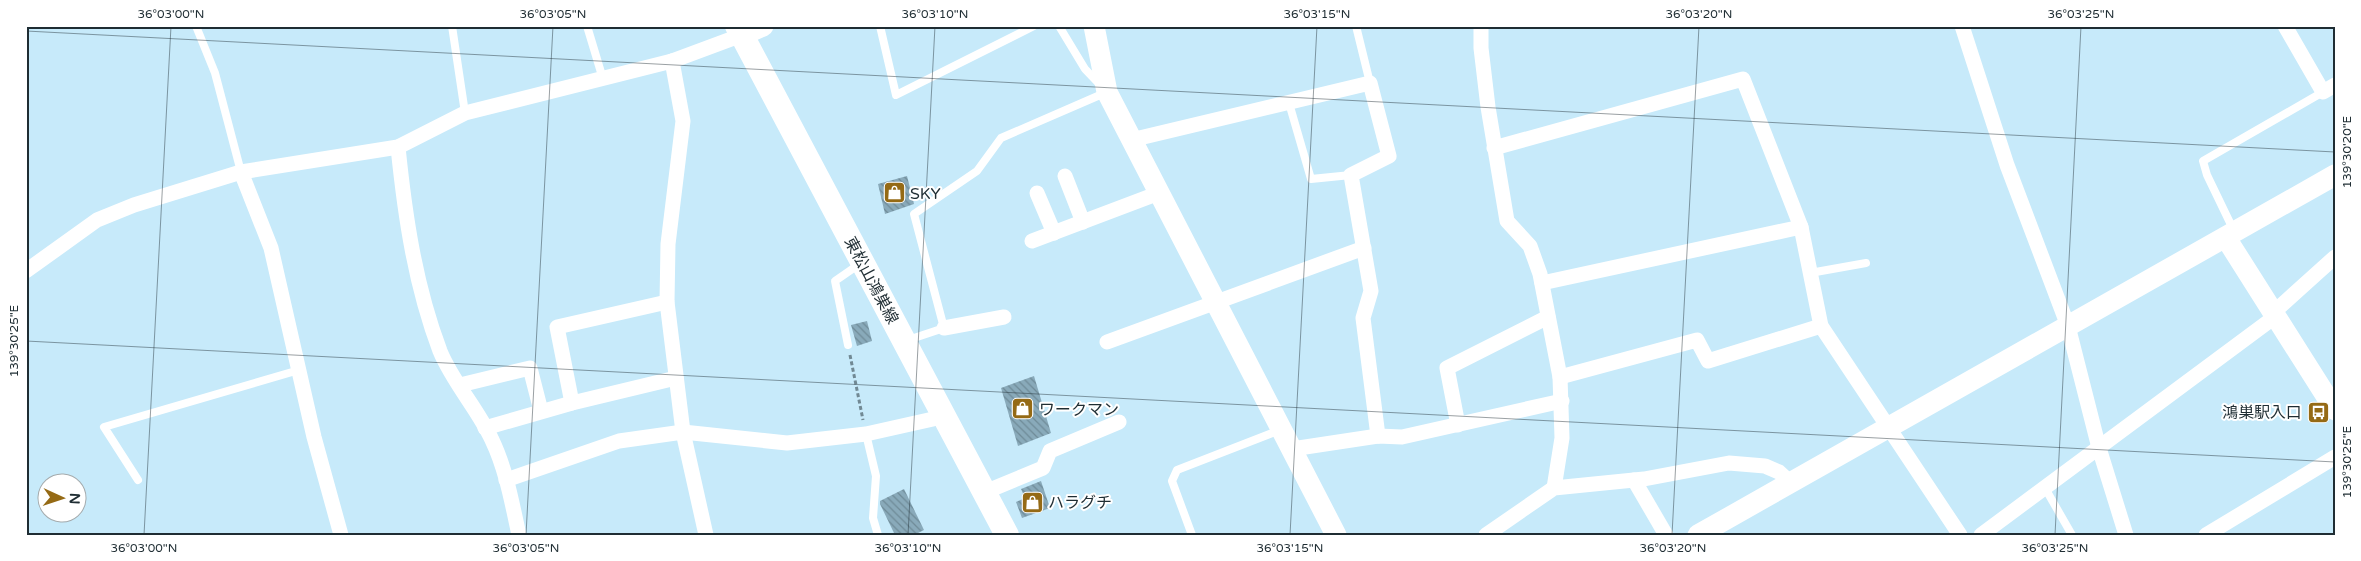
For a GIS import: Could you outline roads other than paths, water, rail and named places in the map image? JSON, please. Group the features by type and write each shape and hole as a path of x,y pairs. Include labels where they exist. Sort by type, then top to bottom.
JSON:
{"main road":[{"name":"東松山鴻巣線","path":"747,29 863,262 1007,535"}],"street":[{"path":"1094,26 1107,92 1336,535"},
{"path":"1481,26 1481,48 1494,148 1507,220 1530,246 1542,283 1560,377 1562,438 1554,488"},
{"path":"1962,26 2007,165 2068,326 2100,448 2126,535"},
{"path":"2285,26 2329,88"},
{"path":"26,271 97,220 134,205 241,172 398,147 465,113 672,61 747,29"},
{"path":"672,61 683,121 668,244 667,302 683,432 706,535"},
{"path":"1494,148 1743,78 1801,227 1821,326 1890,427 1960,535"},
{"path":"1132,140 1370,83 1389,156 1351,175 1371,291 1363,318 1378,436"},
{"path":"398,147 413,259 422,297 441,353 492,439 506,480 519,535"},
{"path":"241,172 271,248 314,437 341,535"},
{"path":"1698,535 2335,175"},
{"path":"1066,176 1083,222"},
{"path":"1037,193 1054,233"},
{"path":"1032,242 1159,193"},
{"path":"1542,283 1801,227"},
{"path":"2230,235 2275,314 2335,410"},
{"path":"1107,342 1364,248"},
{"path":"1981,535 2100,448 2275,314 2335,257"},
{"path":"572,403 556,327 667,302"},
{"path":"944,328 1004,317"},
{"path":"1458,425 1447,368 1548,317"},
{"path":"1560,377 1697,340 1708,361 1821,326"},
{"path":"460,385 530,368 541,412"},
{"path":"485,428 572,403 676,378"},
{"path":"1292,449 1378,436 1402,437 1562,401"},
{"path":"506,480 619,441 683,432 787,443 866,434 933,419 944,414"},
{"path":"985,492 1043,468 1050,451 1119,422"},
{"path":"2206,535 2335,456"},
{"path":"1486,535 1554,488 1634,480 1729,463 1765,466 1779,472 1791,483"},
{"path":"1634,480 1666,535"}],"lane":[{"path":"196,26 215,73 241,172"},
{"path":"452,26 465,113"},
{"path":"587,26 603,79"},
{"path":"880,26 896,95 1034,26"},
{"path":"905,341 944,328 914,214 977,171 1001,138 1107,92 1085,69 1059,26"},
{"path":"1356,26 1370,83"},
{"path":"2230,235 2206,175 2203,161 2329,88"},
{"path":"1289,103 1311,179 1351,175"},
{"path":"848,345 836,281 863,262"},
{"path":"1810,273 1866,263"},
{"path":"138,480 104,427 299,370"},
{"path":"1192,535 1172,481 1177,470 1282,430"},
{"path":"866,434 876,476 873,518 878,535"},
{"path":"2045,488 2072,535"}],"place":[{"name":"SKY","path":"894,193"},
{"name":"ワークマン","path":"1023,409"},
{"name":"鴻巣駅入口","path":"2318,412"},
{"name":"ハラグチ","path":"1032,502"}]}
